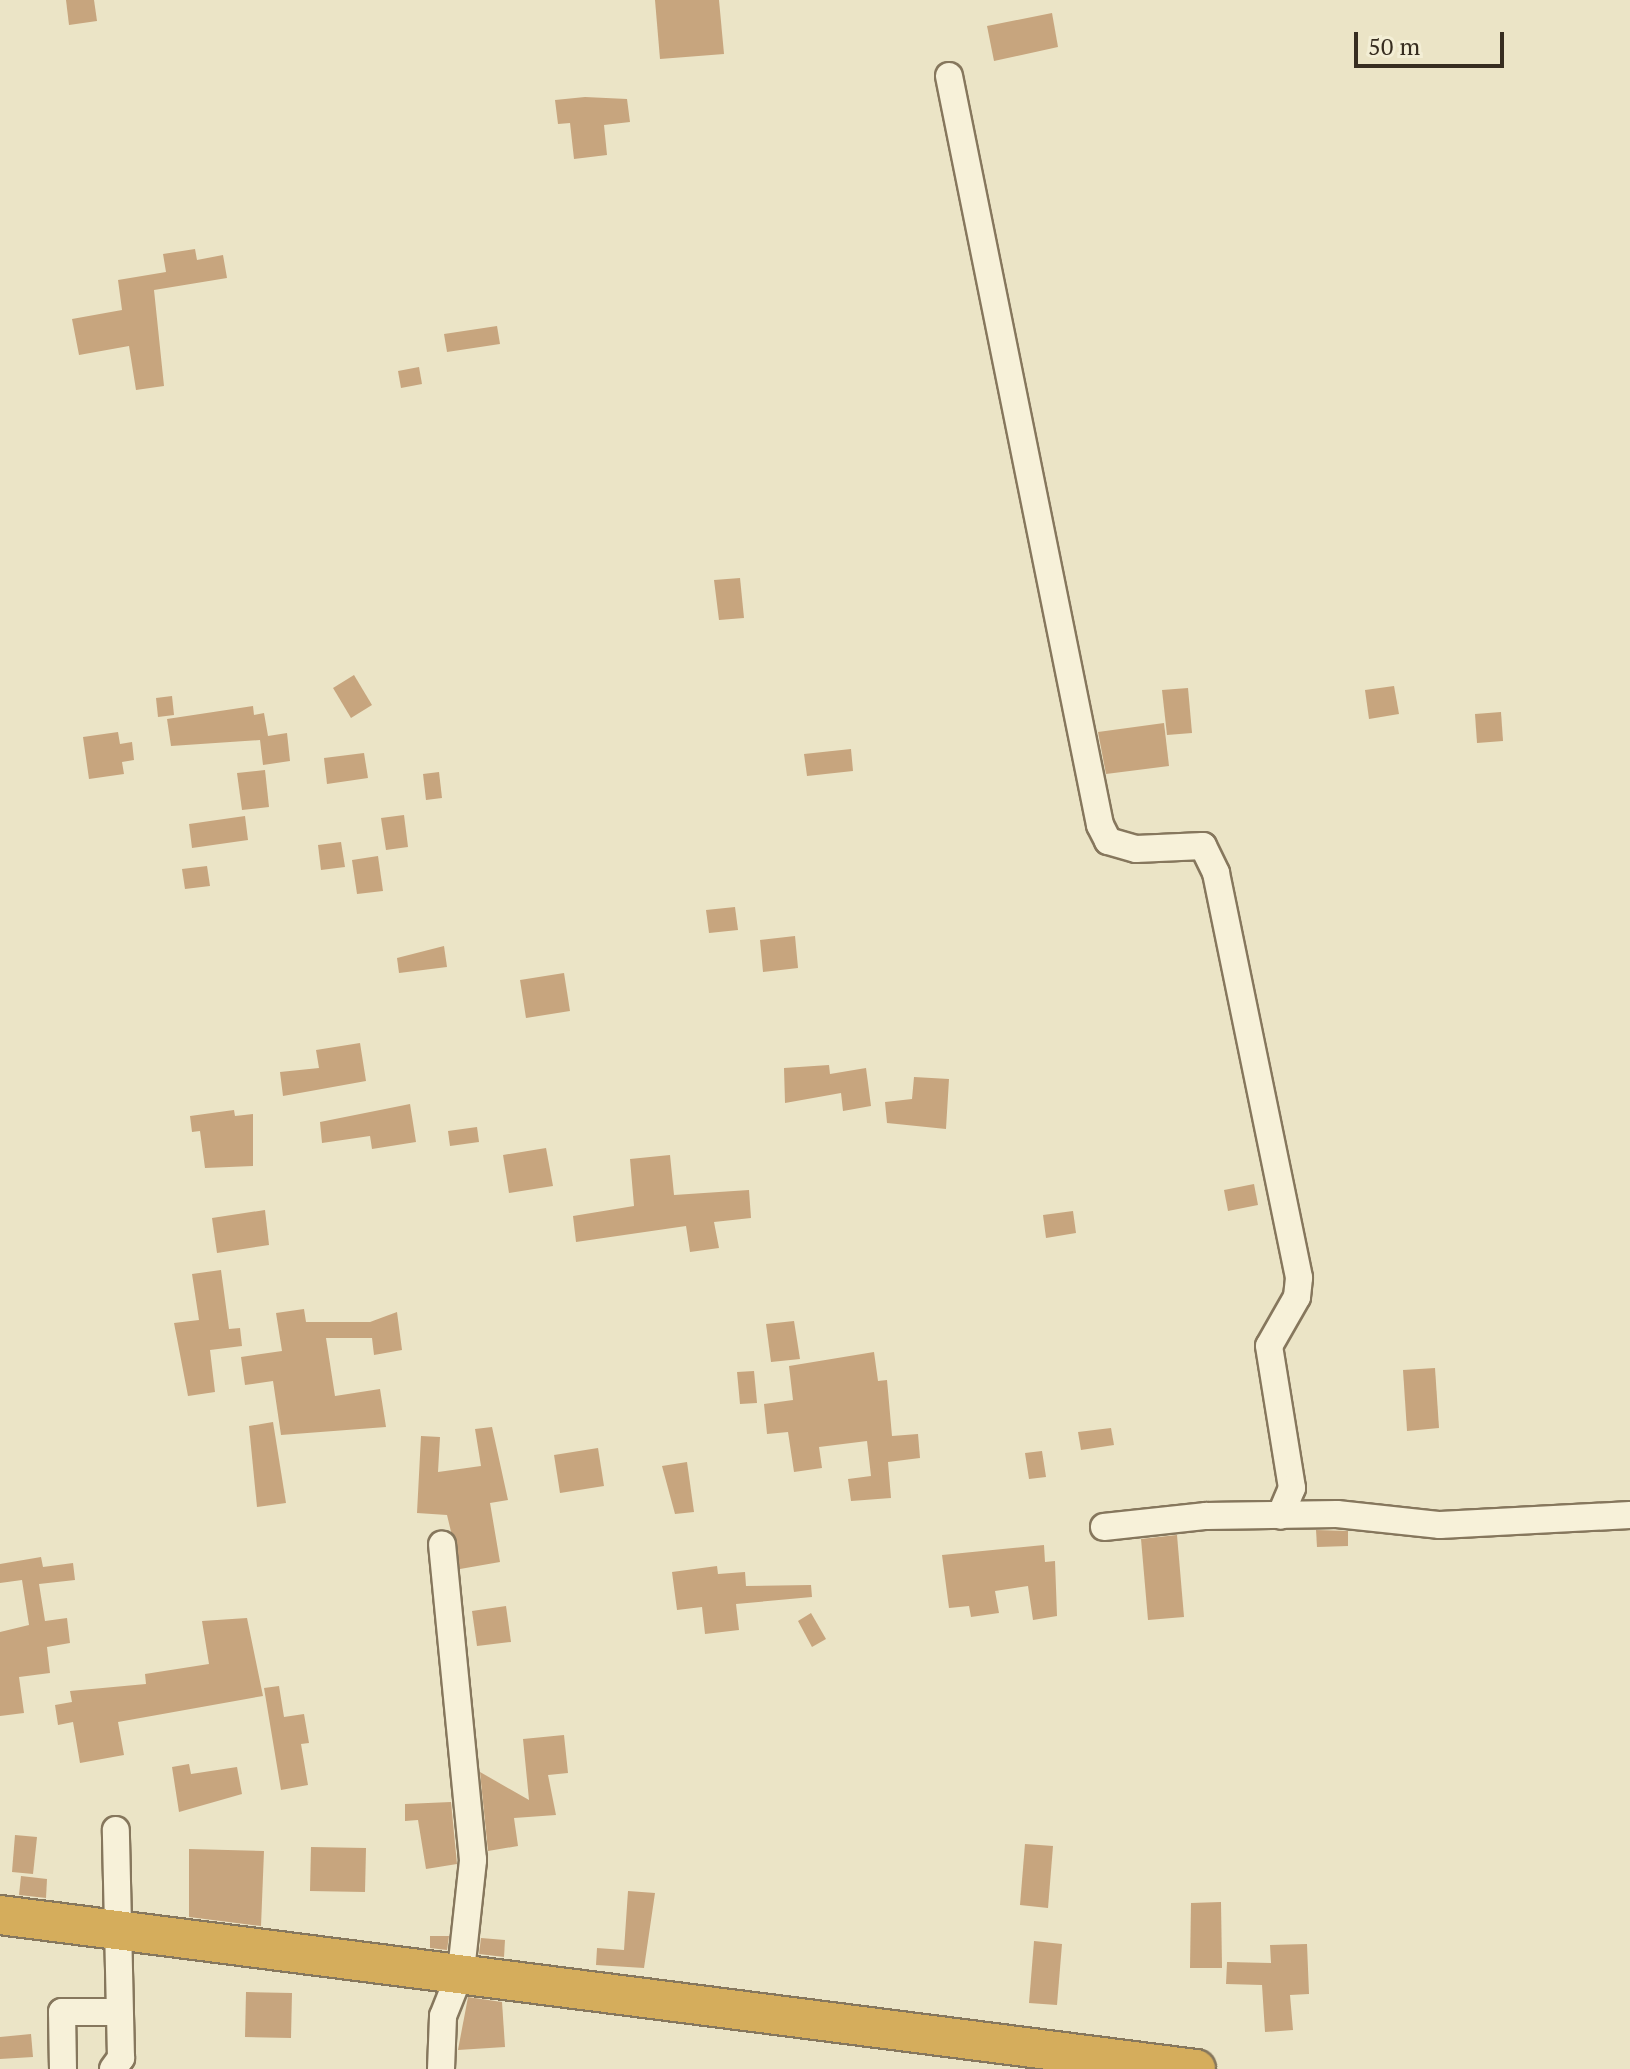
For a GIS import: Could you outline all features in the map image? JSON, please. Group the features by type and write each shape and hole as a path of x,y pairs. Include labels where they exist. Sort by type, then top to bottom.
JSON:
{"highway":[{"path":"0,1915 461,1971 1014,2056 1196,2069"}],"street":[{"path":"949,76 1100,825 1121,846 1203,846 1216,873 1299,1278 1297,1297 1269,1346 1292,1488 1280,1516"},
{"path":"1104,1527 1149,1519 1337,1514 1440,1525 1630,1515"},
{"path":"441,2069 443,2016 461,1971 473,1860 442,1545"},
{"path":"113,2069 121,2058 116,1830"},
{"path":"63,2069 62,2012 119,2012"}],"building":[{"path":"66,0 94,0 97,21 69,25"},
{"path":"655,0 719,0 724,54 660,59"},
{"path":"1052,13 1058,47 994,61 987,26"},
{"path":"585,97 627,99 630,122 604,125 607,155 574,159 570,123 558,124 555,100"},
{"path":"195,249 197,260 223,255 227,278 154,290 164,386 136,390 129,346 79,355 72,319 122,310 118,280 166,272 163,254"},
{"path":"497,326 500,344 447,352 444,334"},
{"path":"419,367 422,384 401,388 398,371"},
{"path":"740,578 744,618 719,620 714,580"},
{"path":"354,675 372,705 351,718 333,688"},
{"path":"1394,686 1399,714 1369,719 1365,690"},
{"path":"1188,688 1192,733 1167,735 1162,690"},
{"path":"172,696 174,715 158,717 156,698"},
{"path":"253,706 254,715 264,713 268,736 287,733 290,761 263,765 260,740 171,746 167,719"},
{"path":"1501,712 1503,741 1477,743 1475,714"},
{"path":"1164,723 1169,766 1106,774 1098,732"},
{"path":"118,732 120,744 132,742 134,760 122,762 124,774 89,779 83,737"},
{"path":"851,749 853,771 807,776 804,754"},
{"path":"364,753 368,778 327,784 324,758"},
{"path":"265,770 269,807 242,810 237,773"},
{"path":"439,772 442,798 426,800 423,774"},
{"path":"404,815 408,847 386,850 381,818"},
{"path":"245,816 248,840 192,848 189,824"},
{"path":"341,842 345,867 321,870 318,845"},
{"path":"378,856 383,891 357,894 352,860"},
{"path":"207,866 210,886 185,889 182,869"},
{"path":"735,907 738,930 709,933 706,910"},
{"path":"795,936 798,968 763,972 760,940"},
{"path":"444,946 447,967 399,973 397,958"},
{"path":"564,973 570,1011 526,1018 520,980"},
{"path":"360,1043 366,1081 283,1096 280,1072 319,1068 316,1050"},
{"path":"829,1065 830,1074 866,1068 871,1106 843,1111 841,1093 785,1103 784,1068"},
{"path":"914,1077 949,1079 946,1129 887,1123 885,1102 912,1099"},
{"path":"410,1104 416,1142 372,1149 370,1136 322,1143 320,1122"},
{"path":"234,1110 235,1116 253,1114 253,1166 205,1168 200,1131 192,1132 190,1116"},
{"path":"477,1127 479,1142 450,1146 448,1131"},
{"path":"546,1148 553,1186 509,1193 503,1155"},
{"path":"670,1155 674,1195 749,1190 751,1218 714,1222 719,1248 690,1252 686,1226 576,1242 573,1216 634,1206 630,1159"},
{"path":"1254,1184 1258,1205 1228,1211 1224,1190"},
{"path":"265,1210 269,1245 217,1253 212,1218"},
{"path":"1073,1211 1076,1233 1046,1238 1043,1215"},
{"path":"221,1270 229,1329 240,1328 242,1346 210,1350 215,1392 188,1396 174,1323 199,1320 192,1274"},
{"path":"304,1309 306,1322 370,1322 397,1312 402,1350 374,1355 372,1338 326,1338 335,1396 380,1389 386,1427 281,1435 273,1381 245,1385 241,1357 282,1351 276,1313"},
{"path":"794,1321 800,1359 771,1362 766,1324"},
{"path":"874,1352 878,1381 887,1380 892,1436 918,1434 920,1458 888,1462 891,1498 851,1501 848,1479 871,1476 867,1441 819,1447 822,1468 794,1472 788,1432 767,1434 764,1404 793,1400 789,1366"},
{"path":"1435,1368 1439,1428 1407,1431 1403,1370"},
{"path":"754,1371 757,1403 740,1404 737,1372"},
{"path":"273,1422 286,1503 257,1507 249,1426"},
{"path":"492,1427 508,1500 490,1503 500,1562 460,1569 447,1515 417,1513 421,1436 440,1437 438,1472 481,1466 475,1429"},
{"path":"1111,1428 1114,1445 1081,1450 1078,1432"},
{"path":"598,1448 604,1486 560,1493 554,1455"},
{"path":"1042,1451 1046,1477 1029,1479 1025,1453"},
{"path":"687,1462 694,1512 675,1514 662,1466"},
{"path":"1316,1530 1348,1531 1348,1546 1317,1547"},
{"path":"1177,1535 1184,1617 1148,1620 1141,1539"},
{"path":"1044,1545 1045,1562 1055,1561 1057,1616 1033,1620 1028,1586 995,1591 999,1613 971,1617 969,1606 949,1608 942,1555"},
{"path":"41,1557 43,1567 73,1563 75,1580 39,1584 45,1621 67,1618 70,1643 47,1647 50,1673 19,1677 24,1713 0,1716 0,1632 29,1625 22,1580 0,1583 0,1564"},
{"path":"717,1566 718,1574 745,1572 746,1586 811,1585 812,1597 736,1604 739,1630 705,1634 702,1607 677,1610 672,1572"},
{"path":"506,1606 511,1642 477,1646 472,1611"},
{"path":"811,1613 826,1639 812,1647 798,1621"},
{"path":"247,1618 263,1696 118,1722 124,1755 80,1763 73,1722 58,1725 55,1705 72,1702 70,1691 146,1684 145,1674 209,1664 202,1621"},
{"path":"279,1686 284,1717 304,1714 309,1743 301,1744 308,1785 281,1790 264,1688"},
{"path":"564,1735 568,1773 548,1775 556,1815 514,1818 518,1846 488,1851 480,1772 529,1800 523,1739"},
{"path":"189,1764 191,1774 237,1767 242,1794 179,1812 172,1767"},
{"path":"451,1802 457,1864 426,1869 418,1820 405,1821 405,1804"},
{"path":"15,1835 37,1837 33,1874 12,1872"},
{"path":"1025,1844 1053,1846 1048,1908 1020,1905"},
{"path":"311,1847 366,1848 365,1892 310,1891"},
{"path":"189,1849 264,1851 261,1926 189,1917"},
{"path":"21,1876 47,1879 46,1898 19,1895"},
{"path":"628,1891 655,1893 644,1968 596,1965 597,1948 624,1950"},
{"path":"1221,1902 1222,1968 1190,1968 1191,1903"},
{"path":"430,1936 449,1936 447,1950 430,1948"},
{"path":"481,1938 505,1940 504,1957 479,1954"},
{"path":"1034,1941 1062,1944 1057,2005 1029,2003"},
{"path":"1307,1944 1309,1994 1290,1995 1293,2030 1265,2032 1262,1985 1226,1984 1227,1962 1271,1963 1270,1945"},
{"path":"246,1992 292,1993 291,2038 245,2037"},
{"path":"468,1997 502,2002 505,2047 458,2050"},
{"path":"31,2034 33,2057 0,2059 0,2037"}]}
